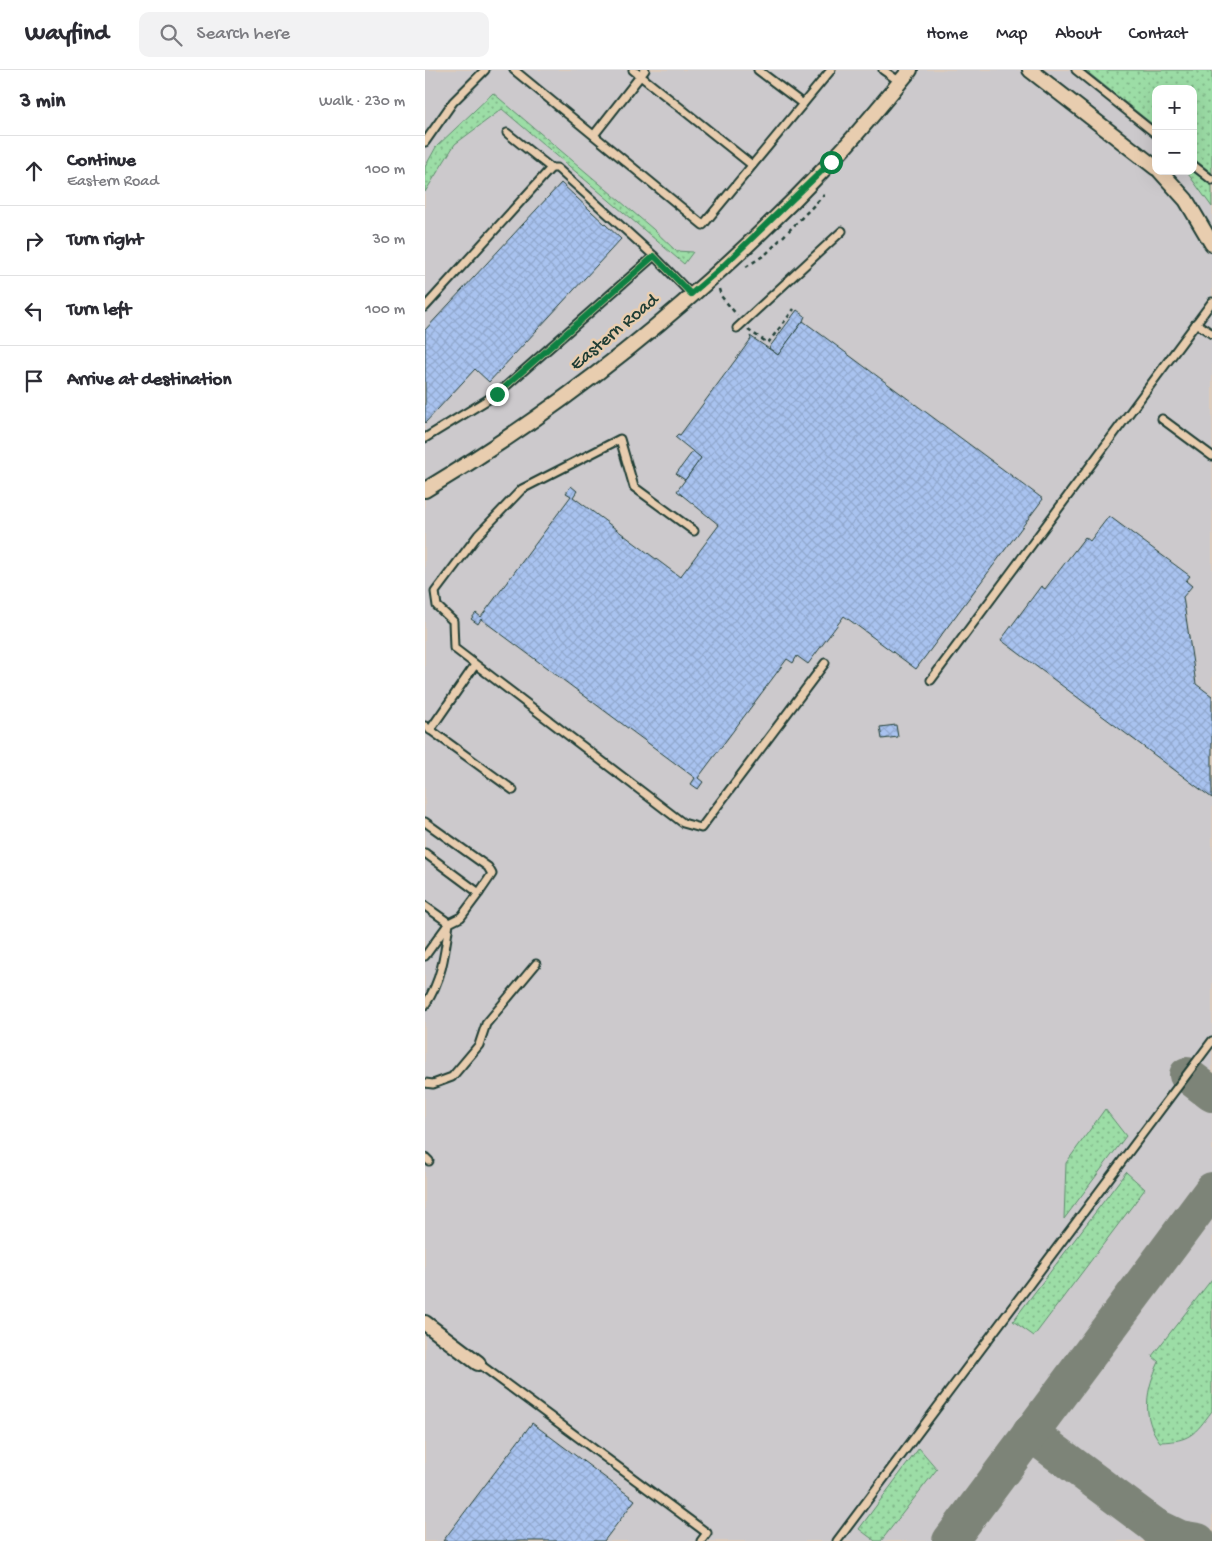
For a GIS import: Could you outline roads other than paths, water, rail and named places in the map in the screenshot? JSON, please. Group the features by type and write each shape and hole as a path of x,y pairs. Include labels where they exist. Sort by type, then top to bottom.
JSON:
{"street":[{"name":"Eastern Road","path":"428,488 581,386 721,268 831,162 910,70"},
{"path":"1030,70 1152,165"},
{"path":"1164,175 1186,200 1212,244"},
{"path":"425,1323 478,1363"}],"lane":[{"path":"425,142 453,102 485,70"},
{"path":"514,70 703,225 831,70"},
{"path":"633,70 642,73 753,164"},
{"path":"758,70 803,104"},
{"path":"883,70 899,82"},
{"path":"1076,70 1152,131"},
{"path":"594,136 642,73"},
{"path":"507,133 551,168 557,168 654,256 691,294"},
{"path":"425,307 551,168"},
{"path":"1197,168 1212,180"},
{"path":"737,328 842,231"},
{"path":"425,438 497,394 654,256"},
{"path":"931,680 1212,302"},
{"path":"1196,323 1212,334"},
{"path":"1162,419 1212,456"},
{"path":"694,531 634,487 620,439 522,490 478,535 435,592 437,606 453,621 454,648 475,666 683,823 701,828 825,664"},
{"path":"475,666 428,728 513,790"},
{"path":"425,822 487,867 492,874 461,917 449,924 425,956"},
{"path":"425,853 479,893"},
{"path":"425,906 449,924"},
{"path":"425,1005 435,992 442,971 449,924"},
{"path":"425,1083 433,1084 452,1077 479,1045 486,1024 536,964"},
{"path":"837,1541 1212,1041"},
{"path":"478,1363 707,1533 701,1541"}]}
